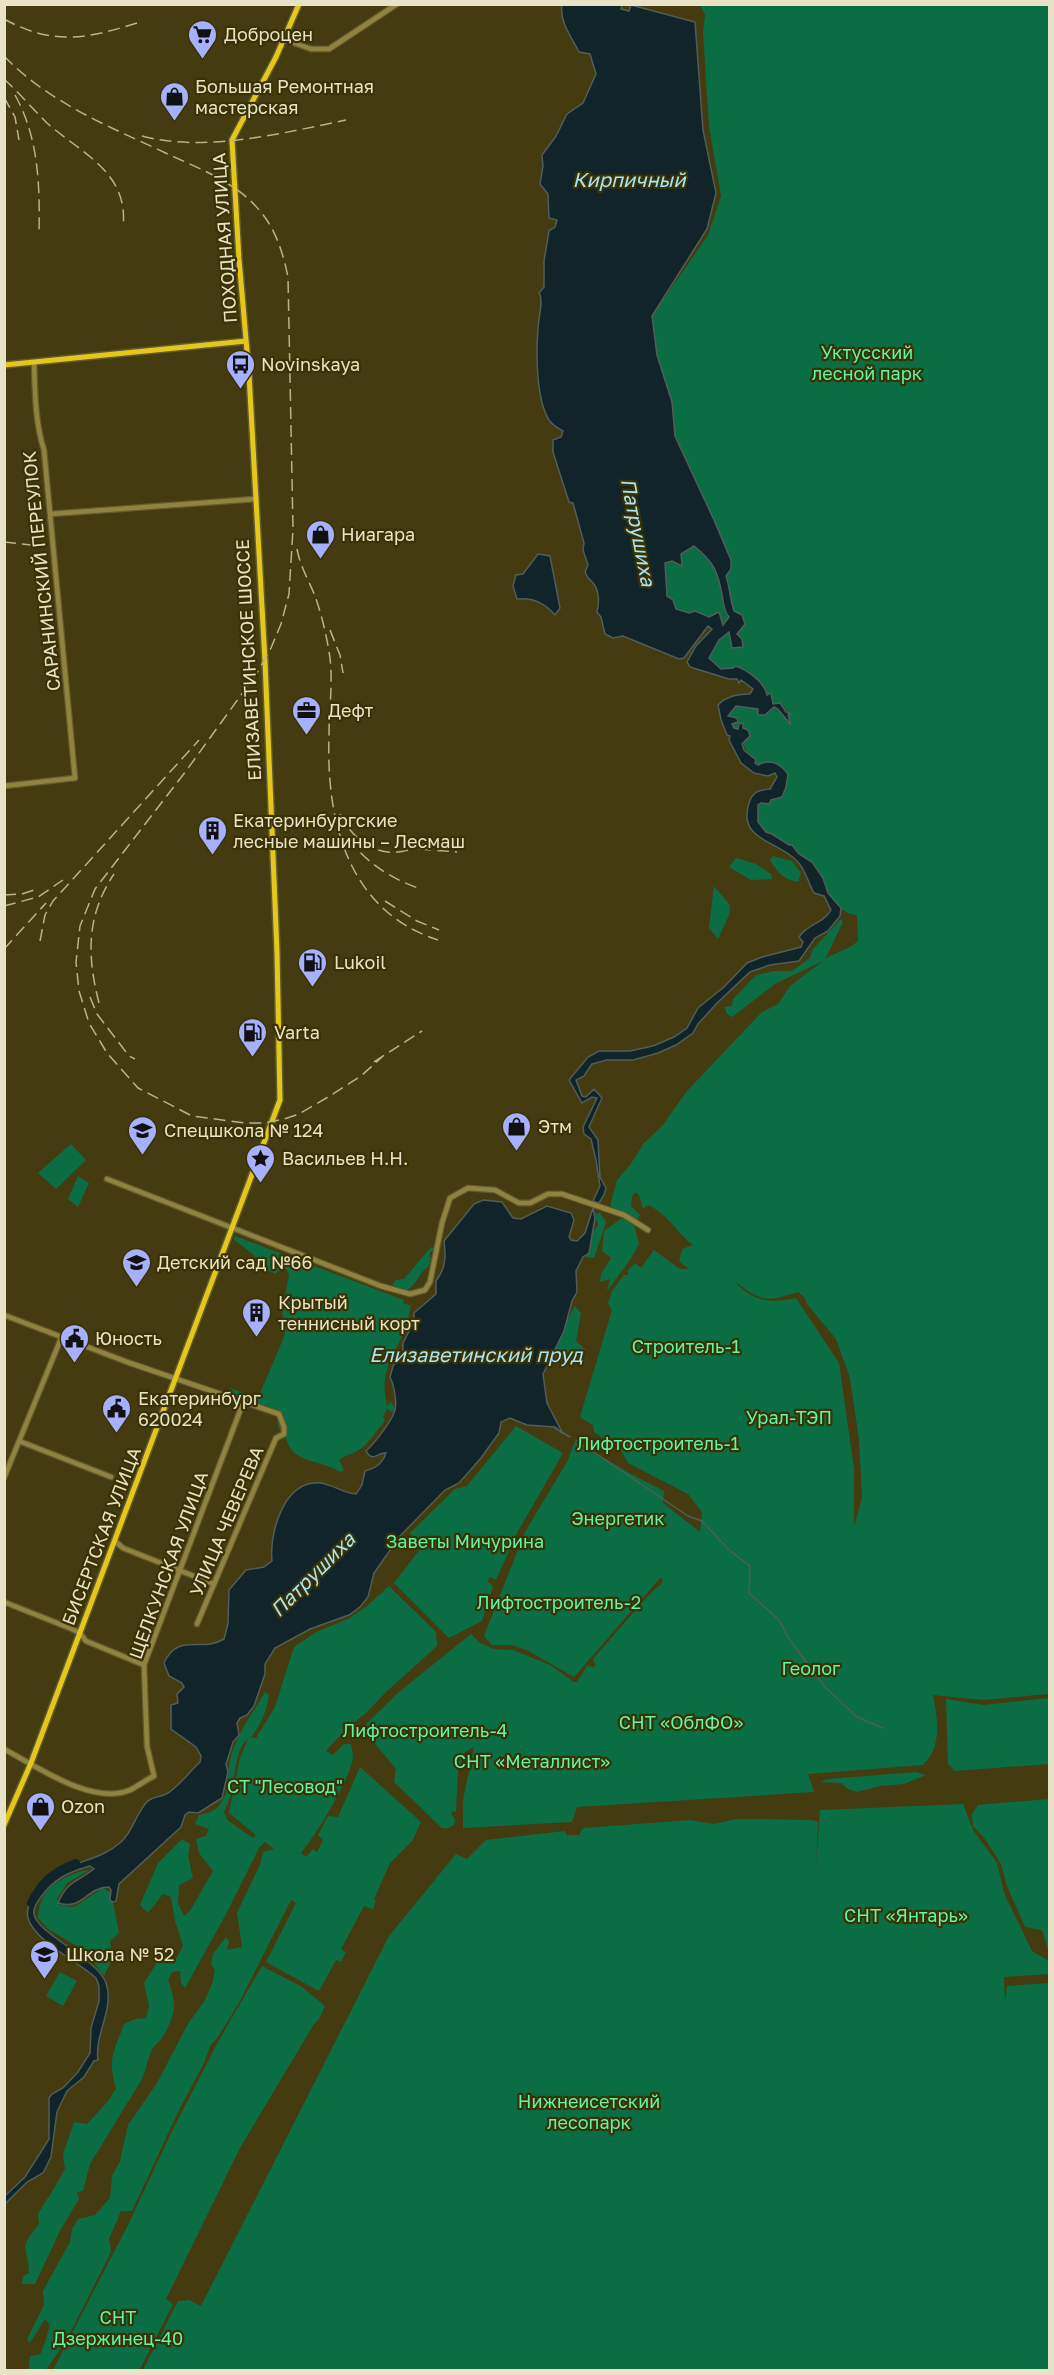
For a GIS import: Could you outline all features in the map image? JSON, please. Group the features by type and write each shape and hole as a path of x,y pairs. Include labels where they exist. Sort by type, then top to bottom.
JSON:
{"main road":[{"name":"ПОХОДНАЯ УЛИЦА","path":"246,340 232,140 298,4"},
{"path":"4,365 246,340"},
{"name":"ЕЛИЗАВЕТИНСКОЕ ШОССЕ","path":"246,340 256,499 277,952 280,1100 273,1121"},
{"name":"БИСЕРТСКАЯ УЛИЦА","path":"4,1825 31,1763 273,1121"}],"street":[{"path":"283,39 312,49 329,49 397,4"},
{"name":"САРАНИНСКИЙ ПЕРЕУЛОК","path":"4,786 75,778 44,450 39,433 34,362"},
{"path":"50,514 256,499"},
{"path":"107,1179 381,1286 410,1294 425,1290 430,1282 442,1223 450,1198 468,1188 495,1190 519,1203 530,1203 548,1194 561,1194 624,1215 648,1230"},
{"path":"4,1315 243,1403"},
{"path":"4,1478 62,1336"},
{"name":"УЛИЦА ЧЕВЕРЕВА","path":"197,1624 276,1438 284,1434 279,1414 243,1403"},
{"name":"ЩЕЛКУНСКАЯ УЛИЦА","path":"31,1763 84,1790 106,1794 128,1791 154,1776 147,1746 144,1665 243,1403"},
{"path":"19,1441 111,1476"},
{"path":"115,1541 123,1548 214,1584"},
{"path":"4,1602 80,1634 86,1641 144,1665"},
{"path":"4,1749 31,1763"}],"green space":[{"name":"Уктусский лесной парк","path":"700,5 1049,5 1049,1694 984,1700 933,1695 937,1723 936,1741 929,1758 923,1765 808,1774 814,1792 577,1807 572,1822 463,1828 463,1800 474,1747 465,1752 458,1771 456,1812 453,1811 451,1814 455,1819 454,1825 442,1828 394,1782 396,1769 362,1728 399,1692 471,1634 480,1643 494,1649 513,1650 550,1665 577,1682 587,1666 596,1665 593,1659 663,1582 661,1577 574,1677 527,1650 511,1645 492,1645 484,1636 525,1532 567,1462 575,1441 664,1491 663,1503 700,1532 702,1512 688,1494 628,1463 622,1452 594,1432 593,1425 580,1417 612,1310 608,1303 612,1291 624,1275 628,1275 628,1270 635,1263 641,1268 654,1250 680,1269 689,1269 679,1261 682,1249 693,1245 655,1209 648,1205 643,1209 639,1195 635,1192 631,1206 640,1215 638,1219 610,1206 617,1180 644,1143 663,1125 687,1091 762,1012 778,1004 790,986 823,961 775,984 732,1017 727,1014 724,1007 732,1006 733,999 756,975 774,971 792,971 810,958 813,949 841,919 843,922 825,959 858,941 857,915 844,911 837,905 822,876 793,845 789,846 772,834 766,833 758,822 758,805 771,800 788,774 755,763 756,760 744,744 743,723 738,730 733,728 731,719 728,717 736,706 759,709 758,715 765,715 774,707 790,721 788,715 790,714 780,703 773,704 771,693 767,695 766,688 746,669 721,669 709,658 719,640 729,632 737,634 726,576 731,569 731,560 675,436 672,402 657,355 652,316 708,235 721,196 709,126 703,33 705,15","holes":["734,1281 743,1288 770,1299 798,1292 836,1339 850,1378 859,1440 862,1498 854,1526 854,1469 839,1363 796,1298 778,1301 762,1299 748,1293"]},
{"path":"694,546 710,562 718,579 729,617 723,626 695,611 689,613 676,609 673,600 667,596 664,563"},
{"path":"773,856 792,861 801,873 798,882 778,872 770,860"},
{"path":"736,858 756,864 771,874 772,879 751,880 729,867"},
{"path":"714,886 730,905 729,915 718,939 709,928"},
{"path":"71,1144 86,1160 56,1189 38,1173"},
{"path":"78,1176 89,1183 78,1207 68,1199"},
{"path":"600,1213 606,1222 594,1258 586,1257 591,1249 589,1238 598,1225 595,1214"},
{"path":"622,1218 634,1225 639,1244 607,1291 610,1279 600,1282 601,1274 611,1258 602,1251 604,1231"},
{"path":"235,1236 404,1300 403,1303 411,1306 406,1329 386,1374 387,1406 391,1402 395,1409 392,1412 387,1409 383,1417 385,1421 365,1445 339,1460 344,1470 340,1472 292,1451 285,1433 279,1429 277,1419 280,1419 280,1414 273,1408 229,1393 230,1388 258,1398 284,1337 286,1324 282,1314 289,1274 286,1269 281,1269 275,1274 262,1267 254,1255 233,1239"},
{"path":"431,1247 434,1249 429,1254 431,1259 428,1267 411,1288 407,1290 392,1285 396,1280 404,1279"},
{"path":"575,1306 581,1313 576,1341 586,1350 570,1359 561,1360 552,1357 567,1321"},
{"name":"Заветы Мичурина","path":"516,1426 563,1453 517,1533 496,1580 490,1577 487,1581 493,1586 482,1621 449,1638 394,1583 421,1548 410,1533 455,1489 467,1486"},
{"name":"СТ \"Лесовод\"","path":"389,1586 436,1632 437,1646 346,1729 326,1751 333,1755 344,1744 351,1744 353,1758 345,1781 331,1807 301,1853 306,1857 313,1849 317,1852 323,1840 318,1835 328,1816 338,1817 360,1767 421,1822 412,1841 390,1863 374,1899 376,1900 373,1909 364,1906 341,1949 346,1952 341,1962 336,1960 319,1991 266,1962 296,1903 291,1900 240,2001 210,2046 204,2063 179,2110 132,2211 121,2211 109,2239 111,2251 109,2256 66,2341 46,2370 29,2370 30,2356 40,2354 50,2325 45,2319 30,2343 27,2339 44,2305 43,2291 70,2242 72,2229 78,2219 95,2215 110,2198 112,2176 120,2161 128,2125 157,2083 189,2022 204,2002 215,1970 211,1964 213,1954 226,1937 229,1941 227,1950 242,1947 237,1913 260,1865 263,1852 274,1849 265,1842 259,1848 185,1988 181,1983 180,1971 172,1972 168,1980 174,2003 170,2023 152,2050 142,2079 90,2164 83,2191 77,2192 79,2199 61,2229 35,2284 22,2284 23,2276 29,2273 26,2244 39,2224 38,2214 65,2169 63,2154 74,2122 87,2124 109,2100 116,2088 112,2069 113,2055 124,2024 135,2019 146,2018 149,2006 144,1983 158,1961 176,1959 183,1946 175,1921 171,1897 163,1894 148,1913 140,1905 158,1863 182,1839 190,1844 188,1856 193,1878 179,1885 178,1903 184,1916 190,1911 213,1871 199,1853 196,1839 206,1836 209,1829 195,1824 199,1815 215,1809 225,1796 230,1760 245,1724 265,1692 269,1695 265,1712 261,1723 251,1737 256,1738 275,1707 294,1647 316,1632 348,1619","holes":["248,1739 240,1758 229,1813 256,1835 253,1838 227,1820 224,1812 230,1796 240,1749"]},
{"path":"1049,1698 1049,1764 955,1771 948,1764 946,1699 984,1705"},
{"path":"916,1772 926,1775 904,1784 880,1786 857,1792 841,1783 820,1782 828,1779"},
{"path":"1050,1799 1049,1953 1042,1930 1025,1927 1007,1886 1001,1864 985,1839 973,1826 972,1814 978,1805"},
{"name":"Нижнеисетский лесопарк","path":"963,1804 973,1830 997,1863 1004,1893 1032,1951 1049,1961 1049,1974 1004,1977 1005,2002 1007,1986 1049,1983 1049,2370 143,2370 178,2301 189,2300 201,2306 389,1936 456,1854 467,1859 486,1840 565,1831 567,1835 579,1835 583,1828 690,1820 713,1824 737,1819 812,1820 818,1822 816,1866 820,1810"},
{"path":"91,1869 67,1883 57,1899 59,1905 74,1907 103,1888 111,1893 119,1933 110,1941 112,1959 104,1976 85,1951 48,1929 38,1918 43,1898 54,1884 71,1875"},
{"name":"СНТ Дзержинец-40","path":"262,1966 302,1987 325,2006 240,2148 166,2299 173,2304 141,2367 139,2370 53,2370 129,2223 172,2131 218,2042"},
{"path":"60,1972 77,1981 63,2006 46,1996"}],"water":[{"name":"Кирпичный","path":"562,5 622,5 621,9 629,11 631,5 695,22 703,130 716,193 707,229 652,316 657,355 672,402 675,436 731,560 731,569 726,576 734,611 742,615 745,624 737,634 742,639 743,647 732,648 729,632 719,640 709,658 721,669 736,666 750,674 759,681 767,695 771,693 773,704 780,703 786,712 791,714 788,715 791,725 774,707 765,715 758,715 758,709 736,706 728,716 737,718 738,722 732,724 734,728 738,729 739,724 743,723 743,728 748,730 750,736 742,744 744,750 756,760 755,763 758,765 767,762 775,763 788,774 782,797 771,800 769,804 758,805 758,822 766,832 792,845 799,854 812,862 823,878 828,893 841,908 840,916 828,931 815,938 799,961 770,965 750,972 717,1003 693,1033 676,1045 633,1060 607,1060 592,1064 584,1076 576,1080 582,1096 586,1097 594,1089 602,1098 589,1127 598,1140 600,1177 606,1188 599,1203 593,1201 600,1186 596,1160 591,1139 584,1134 583,1127 597,1098 592,1097 582,1103 569,1080 588,1057 599,1051 630,1051 653,1046 674,1037 687,1028 698,1008 724,987 747,963 801,947 803,942 799,937 802,933 828,915 831,910 824,896 814,893 803,868 797,861 754,833 749,825 747,816 752,796 757,792 770,789 777,777 775,773 768,776 754,773 741,763 721,720 718,705 732,696 750,694 753,689 741,680 739,683 737,679 729,679 690,667 687,662 696,646 712,629 708,626 684,658 679,659 623,636 613,638 605,634 601,617 597,612 597,590 585,572 588,565 583,550 584,543 573,503 569,502 553,452 553,440 561,437 563,431 551,422 545,411 539,388 537,363 541,305 539,293 544,287 544,261 549,231 555,227 557,220 549,218 548,194 540,184 542,155 556,136 567,114 583,103 596,74 590,54 579,52 564,23","holes":["694,546 714,567 719,579 725,609 729,617 723,625 719,612 709,617 695,611 689,613 676,609 673,600 667,596 665,563 672,561 682,566 681,554"]},
{"path":"538,554 550,556 560,608 555,615 538,602 517,599 513,586 516,575 523,574"},
{"name":"Елизаветинский пруд","path":"483,1200 502,1202 513,1218 521,1219 547,1206 571,1213 574,1220 569,1237 577,1241 585,1233 593,1208 595,1218 589,1253 583,1257 576,1271 577,1292 572,1301 564,1331 543,1374 547,1403 563,1434 555,1427 527,1425 510,1418 501,1422 499,1433 459,1483 445,1490 400,1536 374,1573 368,1597 360,1607 349,1615 310,1629 275,1648 265,1664 265,1674 254,1706 237,1723 239,1735 233,1742 226,1764 228,1772 222,1798 198,1813 189,1812 185,1815 181,1827 119,1884 116,1901 110,1900 109,1887 101,1888 73,1904 58,1903 69,1886 94,1869 90,1866 62,1877 51,1885 40,1899 34,1912 38,1922 45,1930 91,1964 100,1974 106,1983 108,2002 99,2041 98,2060 94,2061 84,2077 67,2091 57,2112 51,2157 43,2173 27,2182 5,2204 5,2196 25,2177 49,2139 49,2098 63,2088 78,2072 90,2053 91,2028 99,2001 99,1986 96,1978 48,1943 32,1927 27,1915 29,1904 43,1884 54,1875 99,1856 121,1842 129,1833 146,1803 170,1792 200,1762 201,1756 196,1747 171,1729 171,1705 178,1703 177,1694 184,1687 182,1683 169,1676 164,1663 176,1648 183,1645 216,1643 224,1639 228,1624 229,1590 246,1570 264,1567 272,1561 276,1523 288,1499 297,1490 307,1484 320,1483 356,1494 362,1485 365,1471 375,1467 383,1460 386,1453 373,1457 366,1451 385,1428 395,1409 395,1395 390,1377 393,1366 403,1351 403,1343 414,1322 414,1313 436,1294 436,1281 445,1262 444,1241 474,1204"}],"waterway":[{"path":"555,1428 570,1437"},
{"path":"576,1440 688,1516 702,1521 729,1550 750,1566 749,1593 779,1620 789,1639 825,1687 857,1717 883,1728"},
{"name":"Патрушиха","path":"31,1903 49,1878 76,1863"}],"railway":[{"path":"4,19 40,34 72,37 104,32 140,22"},
{"path":"4,56 41,88 83,114 231,185 260,211 275,234 288,277 293,529 289,594 281,624 257,673 186,771 95,889 80,926 76,962 79,991 89,1023 107,1053 138,1088 192,1116 245,1123 265,1123 299,1114 361,1076 382,1057"},
{"path":"4,79 47,123 88,155 111,178 119,192 123,208 123,227"},
{"path":"15,95 29,128 36,163 39,235"},
{"path":"4,97 15,117 19,140"},
{"path":"142,136 166,141 218,142 270,135 346,120"},
{"path":"4,542 31,545"},
{"path":"297,549 318,604 329,650 331,678 329,768 338,830 349,859 363,885 383,908 407,926 438,940"},
{"path":"330,630 340,655 343,673"},
{"path":"40,941 45,915 53,901 199,740"},
{"path":"340,814 359,839 367,845 386,852 408,850 438,840 458,838"},
{"path":"349,839 380,869 418,888"},
{"path":"419,849 457,852"},
{"path":"99,1003 92,969 92,937 98,905 114,874"},
{"path":"4,906 38,897 63,880"},
{"path":"4,895 22,894 37,889"},
{"path":"385,901 417,921 439,930"},
{"path":"4,949 46,903"},
{"path":"90,997 97,1014 129,1056 135,1059"},
{"path":"374,1062 422,1031"}],"place":[{"name":"Доброцен","path":"203,60"},
{"name":"Большая Ремонтная мастерская","path":"174,122"},
{"name":"Novinskaya","path":"240,390"},
{"name":"Ниагара","path":"320,560"},
{"name":"Дефт","path":"307,736"},
{"name":"Екатеринбургские лесные машины – Лесмаш","path":"212,856"},
{"name":"Lukoil","path":"313,988"},
{"name":"Varta","path":"253,1058"},
{"name":"Этм","path":"517,1152"},
{"name":"Спецшкола № 124","path":"143,1156"},
{"name":"Васильев Н.Н.","path":"261,1184"},
{"name":"Детский сад №66","path":"136,1288"},
{"name":"Крытый теннисный корт","path":"257,1338"},
{"name":"Юность","path":"74,1364"},
{"name":"Екатеринбург 620024","path":"117,1434"},
{"name":"Ozon","path":"40,1832"},
{"name":"Школа № 52","path":"45,1980"}],"park label":[{"name":"Строитель-1","path":"686,1346"},
{"name":"Урал-ТЭП","path":"789,1417"},
{"name":"Лифтостроитель-1","path":"658,1443"},
{"name":"Энергетик","path":"618,1518"},
{"name":"Лифтостроитель-2","path":"559,1602"},
{"name":"Геолог","path":"811,1668"},
{"name":"СНТ «ОблФО»","path":"681,1722"},
{"name":"Лифтостроитель-4","path":"425,1730"},
{"name":"СНТ «Металлист»","path":"532,1761"},
{"name":"СНТ «Янтарь»","path":"906,1915"}]}
